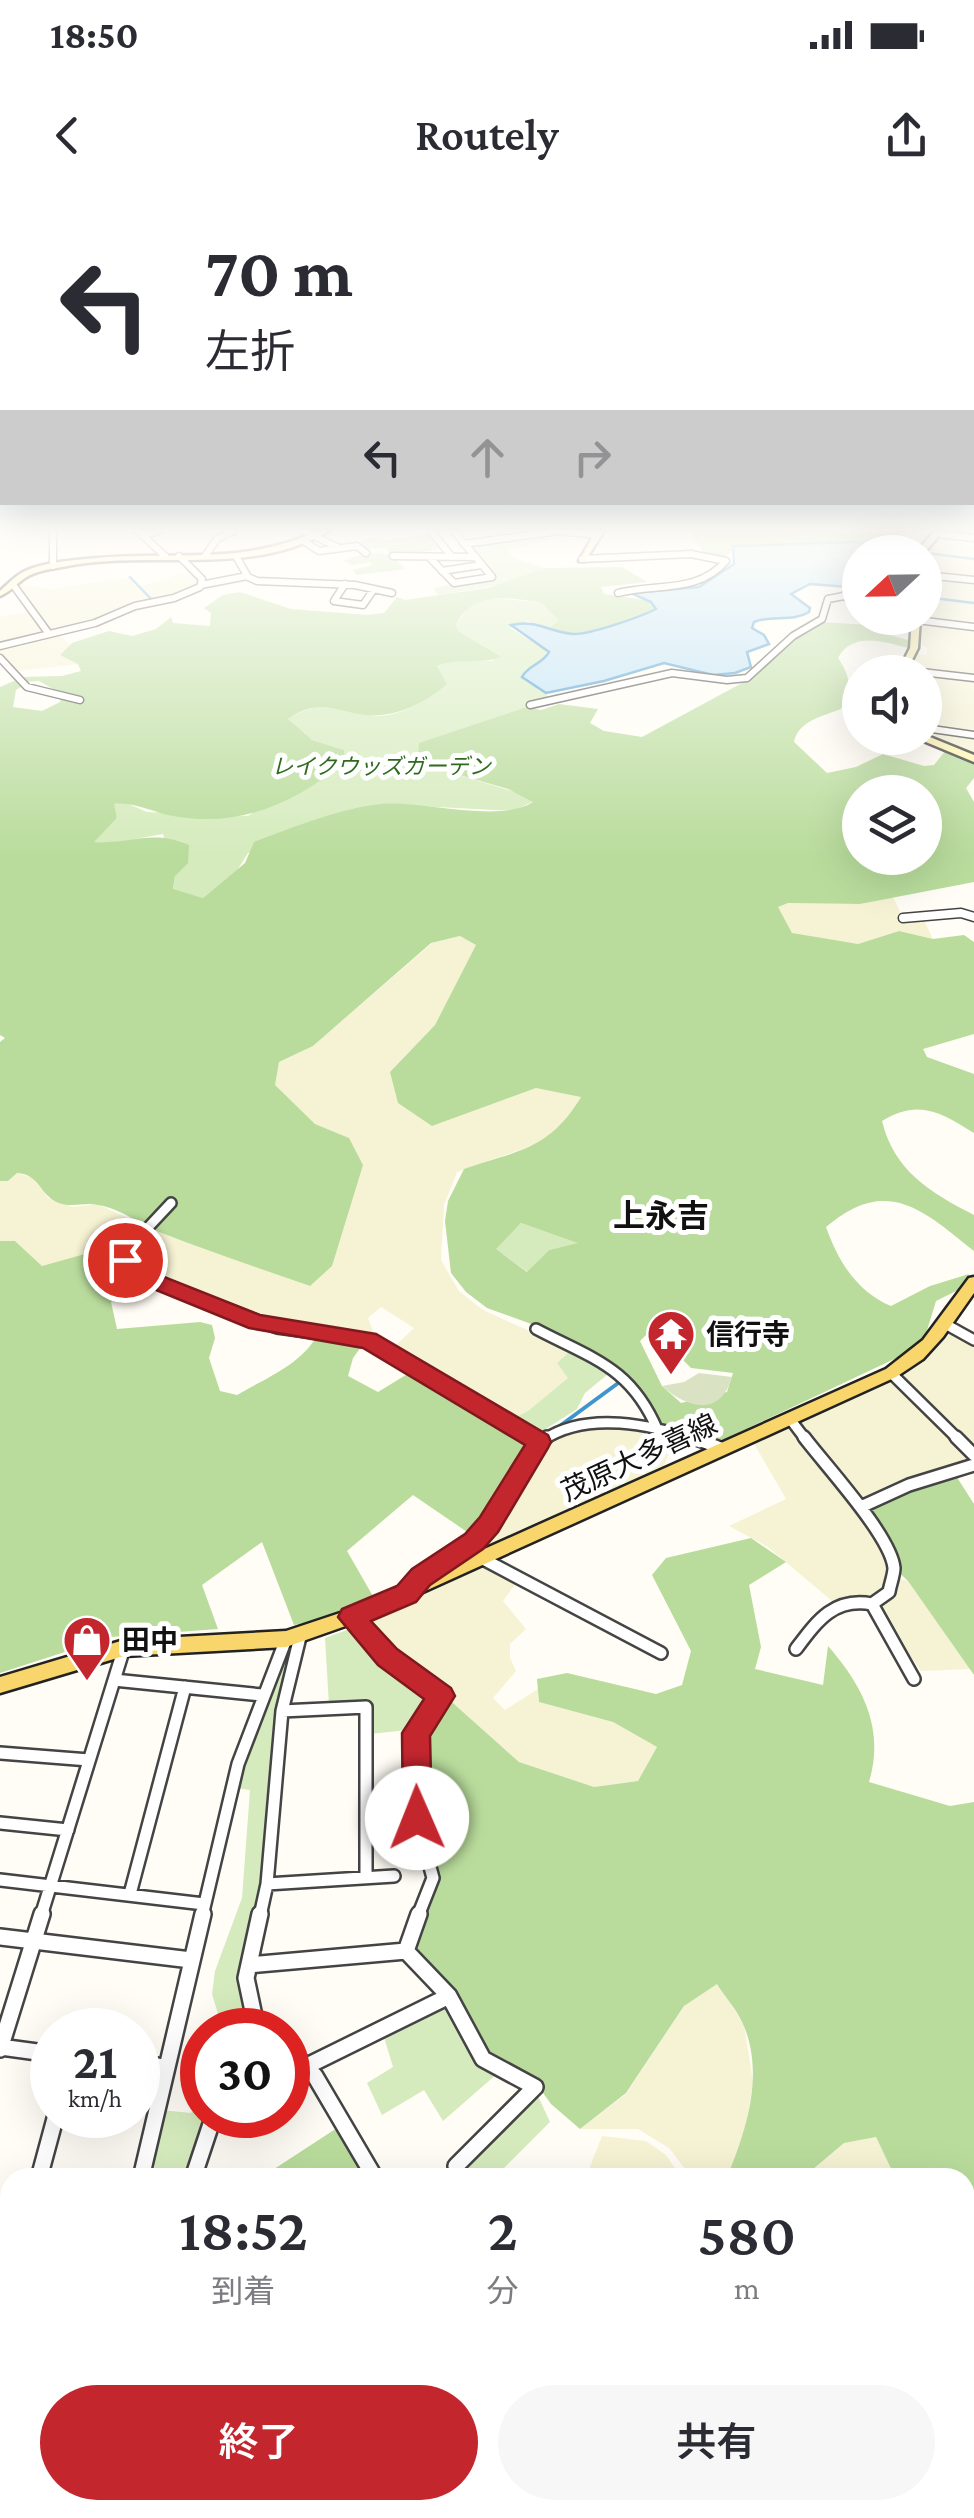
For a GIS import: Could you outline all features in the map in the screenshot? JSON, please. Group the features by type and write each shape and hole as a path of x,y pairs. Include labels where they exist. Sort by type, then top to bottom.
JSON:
{"main road":[{"name":"茂原大多喜線","path":"0,1685 124,1648 293,1638 351,1617 891,1373 910,1362 948,1324 974,1282"}],"street":[{"path":"0,646 28,639"},
{"path":"530,706 672,674 727,680 753,676 790,639"},
{"path":"0,658 26,688 80,700"},
{"path":"942,675 974,678"},
{"path":"942,730 974,734"},
{"path":"942,745 974,758"},
{"path":"903,918 961,913 974,917"},
{"path":"171,1203 127,1250 125,1260 136,1274 277,1328 368,1340 540,1442"},
{"path":"948,1324 974,1340"},
{"path":"536,1328 627,1376 652,1414 658,1431"},
{"path":"891,1373 974,1454"},
{"path":"790,1419 843,1490 862,1506 894,1568 889,1592 872,1604"},
{"path":"406,1594 421,1577 464,1550 489,1524 540,1442 588,1422 658,1431 724,1449"},
{"path":"862,1506 909,1485 974,1466"},
{"path":"483,1559 661,1653"},
{"path":"796,1649 821,1615 835,1604 859,1600 872,1604 914,1680"},
{"path":"351,1617 388,1657 441,1696 416,1733 417,1818 433,1878 410,1926 406,1951"},
{"path":"142,2168 238,1764 262,1695 293,1638"},
{"path":"252,2008 246,1978 266,1884 293,1638"},
{"path":"30,2051 0,2048 124,1648"},
{"path":"114,1680 262,1695"},
{"path":"130,1894 186,1687"},
{"path":"282,1712 366,1707 366,1878"},
{"path":"0,1753 90,1760"},
{"path":"0,1823 68,1830"},
{"path":"266,1884 394,1876"},
{"path":"0,1880 204,1904"},
{"path":"0,1937 191,1960"},
{"path":"249,1965 406,1951"},
{"path":"406,1951 450,1996 483,2059 536,2087 457,2168"},
{"path":"310,2065 450,1996"},
{"path":"160,2067 165,2068"},
{"path":"310,2071 367,2168"},
{"path":"42,2168 50,2138"},
{"path":"196,2168 206,2138"}],"shaded area":[{"path":"0,639 63,639 70,645 60,655 79,664 16,671 0,655"},
{"path":"922,639 974,639 974,755 942,742 942,655 927,655"},
{"path":"893,897 904,920 924,920 933,939 899,931 858,944 804,937 792,933 777,907 788,903 860,904"},
{"path":"460,936 477,945 435,1025 390,1072 432,1126 536,1088 581,1096 565,1124 542,1142 457,1172 444,1205 441,1260 459,1291 483,1310 571,1350 557,1363 569,1378 528,1411 510,1420 391,1350 414,1328 381,1307 368,1318 373,1331 368,1338 278,1327 138,1273 129,1260 129,1253 151,1228 309,1286 349,1138 315,1124 274,1085 279,1062 313,1046 432,943"},
{"path":"17,1173 37,1179 48,1198 73,1207 97,1204 145,1226 123,1263 132,1278 85,1255 42,1266 15,1241 0,1241 0,1181 8,1181"},
{"path":"952,1331 974,1341 974,1452 898,1375 934,1350"},
{"path":"895,1379 974,1463 868,1505 842,1483 798,1421"},
{"path":"792,1423 862,1509 889,1563 885,1590 870,1600 850,1596 832,1601 768,1547 729,1526 786,1499 753,1442"},
{"path":"608,1426 675,1437 664,1466 447,1565 486,1536 538,1450 576,1428"},
{"path":"486,1565 517,1582 503,1601 526,1629 510,1644 510,1658 516,1671 493,1698 505,1710 538,1689 539,1702 613,1722 657,1747 638,1781 594,1787 519,1762 362,1624"},
{"path":"899,1579 908,1581 971,1669 921,1671 879,1612 880,1604 892,1595"},
{"path":"717,1983 744,2025 753,2082 745,2132 731,2168 684,2168 669,2148 638,2129 580,2129 626,2094 685,2005"},
{"path":"602,2136 646,2141 666,2155 675,2168 590,2168"},
{"path":"876,2137 891,2168 815,2168 844,2143"}],"green space":[{"path":"84,639 472,639 501,657 437,666 447,684 399,712 368,715 324,707 288,719 312,740 344,750 344,762 286,801 220,819 173,816 114,804 117,818 94,842 163,838 189,845 188,863 175,876 173,889 203,898 245,863 254,842 333,814 380,804 501,811 533,802 508,789 422,764 419,743 527,707 541,710 559,704 598,709 590,723 604,731 642,737 755,676 794,639 911,641 908,648 860,641 844,650 838,658 842,664 841,709 806,724 794,742 827,773 856,767 881,755 924,766 934,765 946,750 974,761 974,778 966,788 974,802 974,882 860,904 788,903 778,907 792,933 858,944 899,931 933,939 964,935 974,942 974,1034 923,1049 927,1057 974,1074 974,1133 941,1114 919,1109 882,1121 895,1154 905,1167 929,1189 974,1215 974,1251 921,1212 886,1201 848,1211 826,1227 850,1274 868,1293 891,1306 930,1286 969,1274 958,1290 936,1301 925,1337 907,1353 723,1440 661,1430 630,1376 534,1325 487,1308 466,1292 451,1273 445,1221 448,1201 464,1169 517,1152 544,1138 569,1115 581,1097 536,1088 432,1126 398,1103 390,1072 435,1025 476,945 460,936 431,943 313,1046 279,1062 275,1085 315,1124 349,1138 363,1165 332,1266 310,1286 162,1233 106,1207 59,1203 25,1174 17,1173 8,1181 0,1181 0,1042 5,1038 0,1035 0,687 16,680 21,687 16,690 13,707 42,711 60,702 62,694 39,681 22,682 20,677 62,676 81,671 78,664 60,655 72,643","holes":["521,1223 578,1243 549,1250 527,1272 496,1249","652,1329 691,1368 733,1373 727,1392 681,1403 662,1386 640,1341"]},
{"name":"レイクウッズガーデン","path":"468,639 528,639 549,652 522,677 546,693 549,701 527,707 423,764 534,801 513,811 379,804 248,853 238,869 203,898 173,890 175,876 163,834 113,843 93,842 117,818 113,804 124,802 147,812 248,816 343,750 312,740 287,720 321,707 376,716 395,714 447,684 437,666 451,660 494,661"},
{"path":"521,1223 580,1243 549,1250 528,1272 495,1249"},
{"path":"0,1241 15,1241 42,1266 85,1254 132,1278 111,1302 117,1329 200,1322 212,1325 215,1338 209,1358 220,1391 237,1395 271,1377 301,1355 317,1336 364,1343 353,1358 348,1376 378,1392 414,1370 529,1438 532,1447 473,1536 413,1495 347,1551 374,1598 325,1619 294,1625 262,1542 202,1585 218,1629 111,1637 0,1673"},
{"path":"571,1350 614,1369 585,1393 577,1409 538,1434 510,1420 528,1411 568,1378 557,1363"},
{"path":"699,1373 732,1377 720,1399 711,1404 692,1404 662,1386 684,1382"},
{"path":"953,1471 974,1504 974,1675 908,1581 889,1563 862,1509"},
{"path":"751,1538 786,1562 749,1585 761,1647 755,1669 823,1685 828,1646 868,1709 874,1744 869,1782 950,1806 974,1802 974,2168 891,2168 876,2137 844,2143 815,2168 730,2168 746,2122 752,2063 743,2024 717,1984 684,2006 626,2093 580,2129 551,2104 531,2076 486,2051 411,1947 437,1882 422,1822 420,1734 445,1696 519,1762 594,1787 638,1781 657,1747 613,1722 539,1702 537,1679 567,1673 656,1694 682,1685 691,1651 652,1575 666,1558"},
{"path":"355,1627 434,1696 415,1729 371,1734 370,1704 329,1705 325,1638"},
{"path":"290,1649 273,1728 262,1882 239,1972 243,2008 216,2008 212,1994 215,1971 242,1898 250,1790 236,1788 284,1651"},
{"path":"442,2006 451,2008 498,2073 443,2121 424,2090 382,2115 367,2083 393,2067 383,2034"},
{"path":"538,2096 550,2122 504,2168 466,2168 467,2162"},
{"path":"161,2110 180,2112 180,2138 202,2138 192,2168 147,2168 154,2138 160,2138"},
{"path":"337,2128 361,2168 276,2168"}],"water":[{"path":"531,639 766,639 769,644 747,652 751,667 735,673 713,675 664,663 546,693 522,677 549,652"}],"waterway":[{"path":"557,1428 621,1381"}],"place":[{"name":"信行寺","path":"671,1376"},
{"name":"田中","path":"87,1682"}],"district":[{"name":"上永吉","path":"661,1216"}],"route":[{"path":"125,1260 136,1274 257,1322 368,1340 540,1442 489,1524 474,1541 421,1577 406,1594 351,1617 388,1657 441,1696 416,1733 417,1818"}]}
